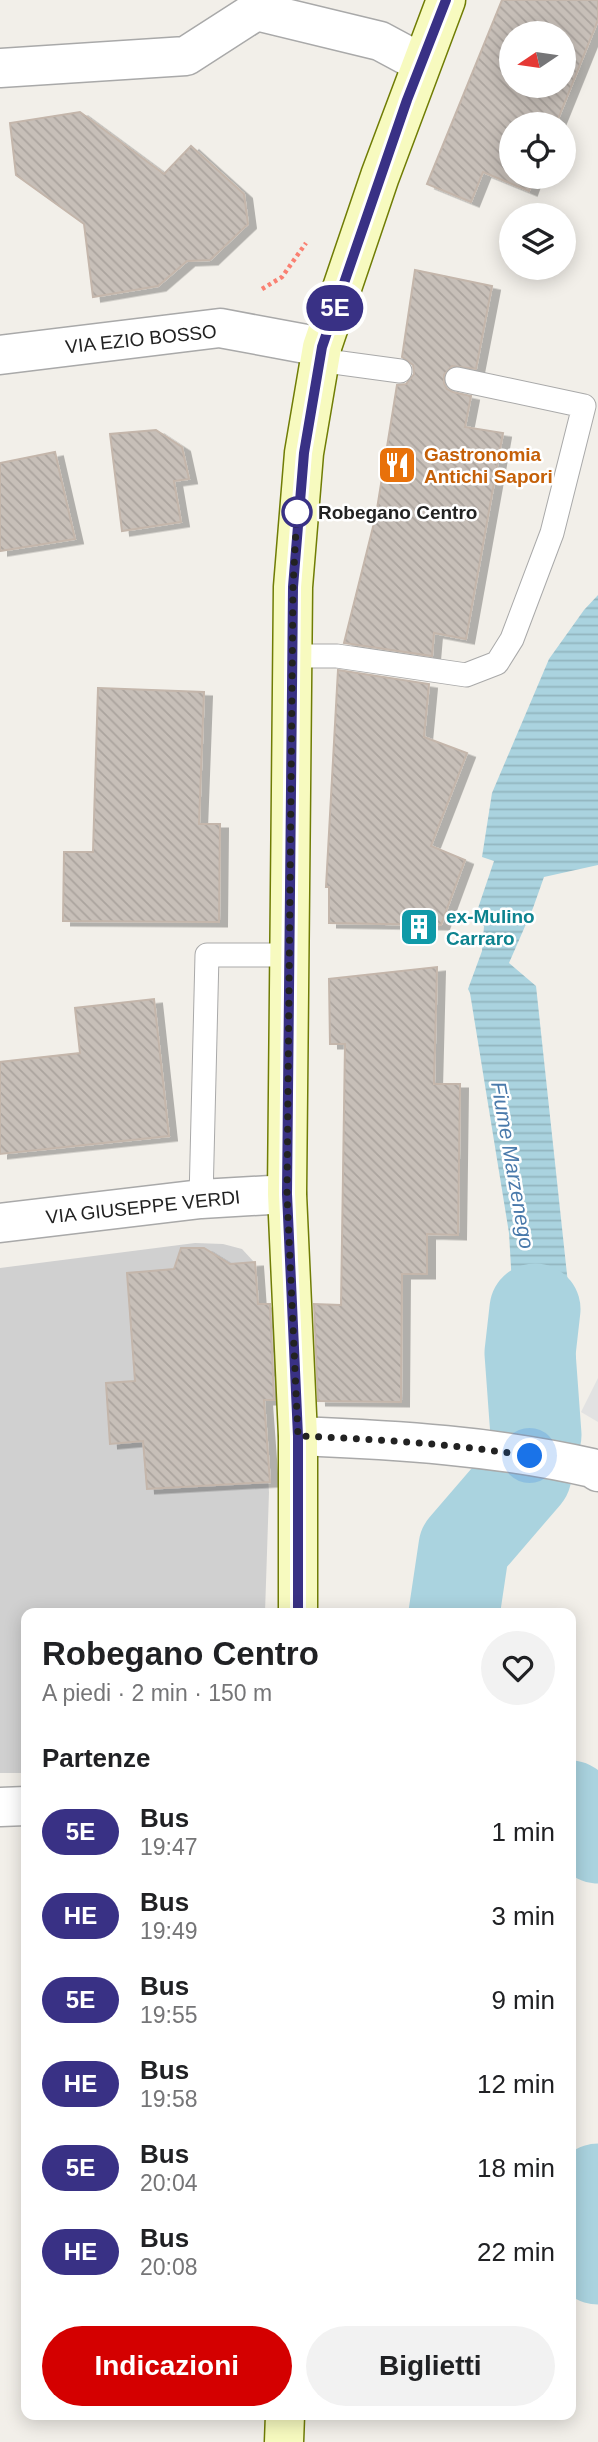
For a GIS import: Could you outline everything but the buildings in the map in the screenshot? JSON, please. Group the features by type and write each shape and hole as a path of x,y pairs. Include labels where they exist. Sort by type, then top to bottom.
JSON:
{"main road":[{"path":"298,1608 298,1436 287,1194 293,587 297,513 321,353 421,63 446,0"},
{"path":"284,2442 285,2420"}],"street":[{"path":"0,68 187,56 256,11 380,41 421,63"},
{"name":"VIA EZIO BOSSO","path":"0,355 220,328 321,353"},
{"name":"VIA GIUSEPPE VERDI","path":"0,1223 201,1199 287,1194"},
{"path":"298,1436 361,1438 488,1449 551,1459 592,1468 598,1472"},
{"path":"0,1807 21,1805"}],"lane":[{"path":"321,353 400,371"},
{"path":"292,656 337,656 466,675 496,663 512,639 552,533 584,406 457,379"},
{"path":"201,1199 207,955 288,955"}],"path":[{"path":"252,296 282,277 308,240"}],"shaded area":[{"path":"195,1243 223,1244 242,1249 254,1262 269,1492 265,1608 21,1608 21,1773 0,1773 0,1268"},
{"path":"598,1378 598,1422 581,1412"}],"water":[{"path":"598,595 598,865 544,877 509,963 536,986 576,1358 572,1427 546,1434 528,1434 501,1427 513,1302 509,1233 468,989 482,951 484,926 474,920 494,861 482,857 492,793 549,659"}],"waterway":[{"name":"Fiume Marzenego","path":"455,1608 464,1547 526,1475 536,1435 530,1353 535,1309"},
{"name":"Fiume Marzenego","path":"576,1813 598,1838"},
{"name":"Fiume Marzenego","path":"598,2189 595,2225 598,2259"}],"bus line":[{"name":"5E","path":"298,1608 298,1436 287,1194 293,587 297,513 322,347 407,100 446,0"}],"place":[{"name":"Gastronomia Antichi Sapori","path":"397,465"},
{"name":"Robegano Centro","path":"297,512"},
{"name":"ex-Mulino Carraro","path":"419,927"}],"route":[{"path":"297,512 293,587 287,1194 298,1436 361,1438 488,1449 530,1456"}]}
